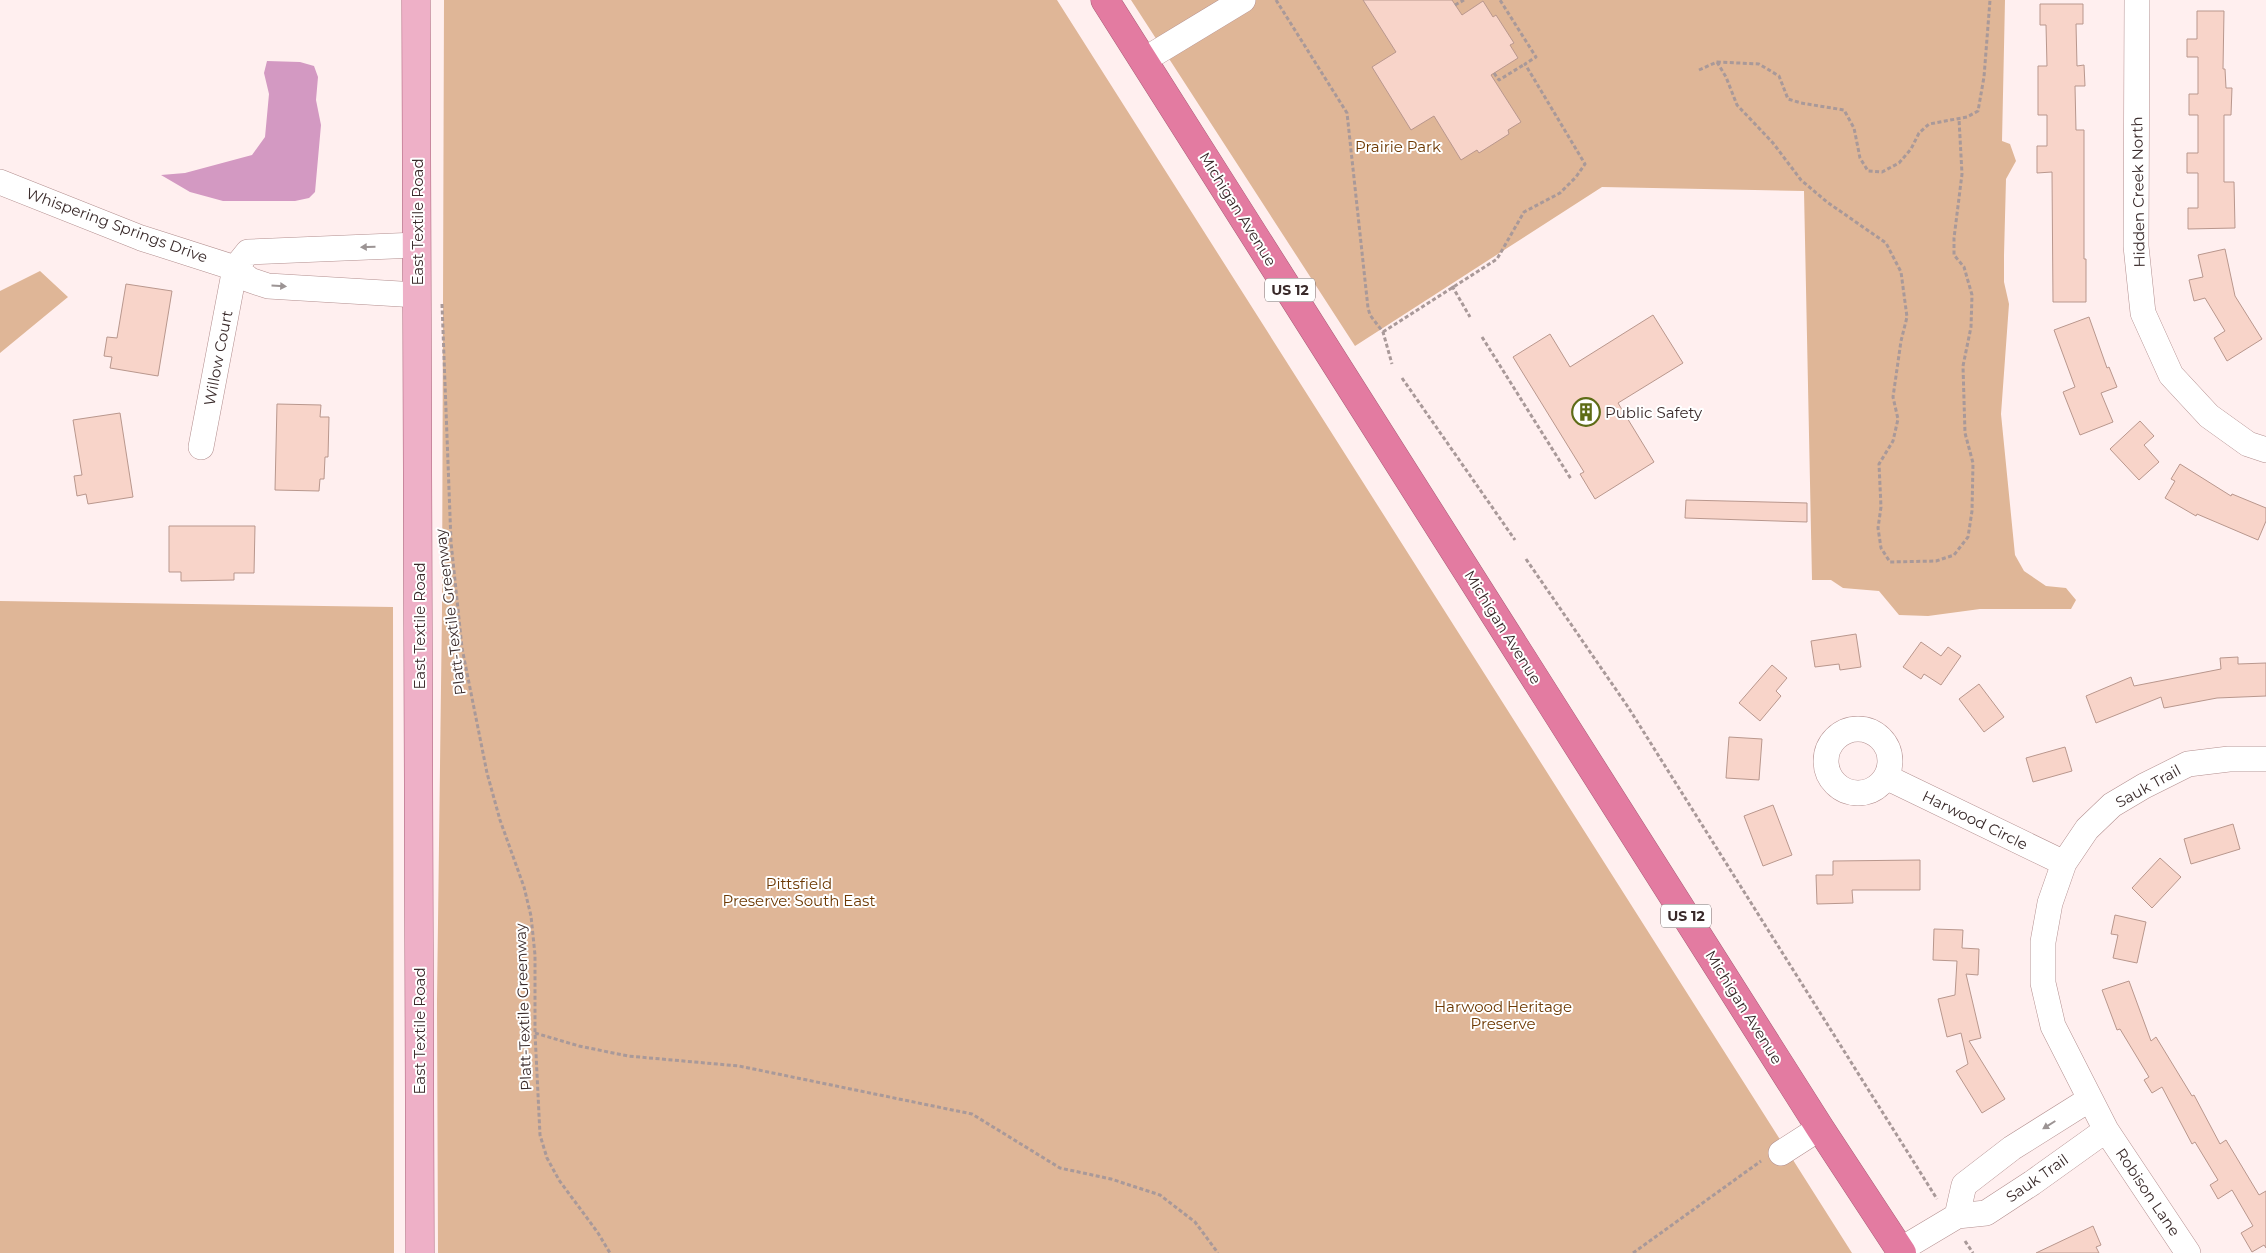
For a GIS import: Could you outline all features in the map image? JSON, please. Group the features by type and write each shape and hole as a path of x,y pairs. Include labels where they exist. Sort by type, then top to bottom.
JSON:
{"highway":[{"name":"Michigan Avenue","path":"1106,0 1820,1128 1901,1252"}],"main road":[{"name":"East Textile Road","path":"416,0 417,246 430,296 420,1253"}],"street":[{"path":"1144,60 1243,0"},
{"name":"Hidden Creek North","path":"2137,0 2136,246 2143,313 2171,375 2208,416 2248,444 2266,450"},
{"name":"Whispering Springs Drive","path":"0,182 141,238 235,268 250,280 268,286 430,296"},
{"path":"235,268 248,252 417,246"},
{"name":"Willow Court","path":"201,448 235,268"},
{"name":"Sauk Trail","path":"1901,1252 1957,1216 1986,1213 2106,1130 2053,1026 2043,983 2043,942 2050,903 2064,863 2087,830 2112,805 2144,786 2188,764 2229,759 2266,759"},
{"name":"Harwood Circle","path":"1886,777 2064,863"},
{"path":"1957,1216 1964,1185 2012,1148 2090,1099"},
{"path":"1781,1153 1820,1128"},
{"name":"Robison Lane","path":"2106,1130 2188,1253"}],"path":[{"path":"1276,0 1347,112 1368,308 1370,315 1383,332 1392,364"},
{"path":"1456,5 1464,0"},
{"path":"1494,73 1499,80 1536,57 1500,0"},
{"path":"1699,70 1717,62 1758,64 1778,76 1788,99 1801,104 1844,110 1854,128 1860,158 1868,171 1882,172 1899,163 1911,149 1919,133 1929,124 1959,119 1978,111 1984,77 1990,0"},
{"path":"1717,62 1726,77 1737,105 1773,142 1801,180 1827,202 1886,244 1901,272 1908,317 1901,341 1893,397 1898,419 1893,441 1879,464 1881,507 1878,528 1881,548 1890,562 1936,561 1954,555 1968,536 1972,511 1974,463 1966,433 1963,366 1971,327 1972,295 1964,267 1954,255 1954,238 1962,174 1959,119"},
{"path":"1383,332 1497,258 1524,212 1560,193 1576,177 1584,164 1525,64"},
{"path":"1452,286 1470,316"},
{"name":"Platt-Textile Greenway","path":"430,296 462,648 487,773 500,820 524,887 531,916 535,955 535,1033 540,1135 547,1158 559,1180 610,1253"},
{"path":"1482,337 1571,479"},
{"path":"1402,378 1515,540"},
{"path":"1526,559 1628,707 1937,1199"},
{"path":"535,1033 579,1046 628,1056 739,1066 972,1114 1060,1168 1111,1179 1160,1195 1195,1222 1218,1253"},
{"path":"1633,1253 1760,1162 1781,1153"},
{"path":"1965,1242 1973,1253"}],"green space":[{"path":"444,0 1057,0 1852,1253 438,1253 437,1001 442,610"},
{"name":"Prairie Park","path":"1131,0 2005,0 2002,141 2010,144 2016,161 2006,179 2004,282 2009,304 2001,414 2015,555 2024,571 2046,586 2066,588 2076,600 2071,609 1980,609 1928,616 1899,615 1879,591 1843,588 1831,580 1812,580 1804,191 1602,187 1355,346"},
{"path":"40,271 68,297 0,353 0,291"},
{"path":"0,601 393,607 394,1253 0,1253"}],"shaded area":[{"path":"267,61 300,62 314,66 318,77 316,100 321,125 315,192 309,198 295,201 223,201 190,192 161,175 185,173 252,155 265,137 269,94 264,73"}],"building":[{"path":"1363,0 1452,0 1462,15 1483,1 1493,17 1496,15 1514,43 1510,45 1518,58 1491,75 1521,122 1508,130 1509,134 1479,153 1477,150 1461,160 1434,116 1411,130 1372,67 1396,52"},
{"path":"2040,4 2083,4 2083,24 2076,24 2077,66 2084,65 2085,86 2075,86 2076,130 2084,130 2086,302 2053,302 2052,172 2037,173 2037,146 2047,146 2047,115 2038,115 2038,66 2047,66 2046,25 2040,25"},
{"path":"2197,11 2224,11 2223,69 2225,69 2226,88 2232,88 2231,115 2224,115 2224,182 2234,182 2235,228 2188,229 2188,208 2198,208 2198,173 2187,173 2187,153 2198,153 2198,115 2189,115 2189,94 2198,94 2198,57 2187,57 2187,39 2197,39"},
{"path":"2225,249 2235,296 2262,339 2227,361 2214,338 2225,331 2205,298 2194,301 2189,280 2203,277 2198,255"},
{"path":"126,284 172,291 158,376 110,368 112,357 104,356 107,337 117,338"},
{"name":"Public Safety","path":"1653,315 1683,363 1618,403 1654,462 1595,499 1580,474 1584,472 1513,357 1550,334 1570,367"},
{"path":"2089,317 2107,368 2109,367 2117,387 2101,393 2113,422 2080,435 2063,392 2075,387 2054,330"},
{"path":"277,404 321,405 320,417 329,417 328,457 325,457 324,479 320,479 319,491 275,490"},
{"path":"120,413 133,497 88,504 86,494 77,496 74,476 82,475 73,420"},
{"path":"2140,421 2154,436 2144,445 2159,462 2139,480 2110,449"},
{"path":"2180,464 2231,496 2232,494 2266,508 2266,521 2258,540 2197,514 2196,516 2165,498 2175,481 2171,479"},
{"path":"1686,500 1807,503 1807,522 1685,518"},
{"path":"169,526 255,526 254,573 234,573 234,580 181,581 181,572 169,572"},
{"path":"1856,634 1861,667 1840,670 1839,664 1815,667 1811,641"},
{"path":"1921,642 1941,656 1948,647 1961,656 1941,685 1924,674 1921,679 1903,667"},
{"path":"2238,657 2238,664 2266,663 2266,696 2217,698 2164,708 2161,697 2096,723 2086,696 2131,677 2134,686 2221,669 2220,658"},
{"path":"1772,665 1787,678 1776,691 1781,696 1760,721 1739,703"},
{"path":"1979,684 2004,717 1984,732 1959,699"},
{"path":"1729,737 1762,739 1759,780 1726,778"},
{"path":"2065,747 2072,771 2033,782 2026,758"},
{"path":"1773,805 1792,855 1763,866 1744,816"},
{"path":"2233,824 2240,849 2191,864 2184,839"},
{"path":"2160,858 2181,877 2152,908 2132,888"},
{"path":"1920,860 1920,890 1852,890 1853,903 1817,904 1816,875 1833,875 1833,861"},
{"path":"2115,915 2146,922 2137,963 2113,958 2118,935 2111,934"},
{"path":"1934,929 1963,930 1962,948 1979,949 1978,975 1966,974 1981,1038 1969,1041 2005,1099 1982,1113 1956,1071 1968,1064 1961,1033 1947,1037 1938,999 1955,995 1957,961 1933,960"},
{"path":"2129,981 2151,1041 2156,1037 2192,1096 2194,1095 2220,1144 2226,1140 2259,1195 2266,1191 2266,1248 2264,1245 2252,1252 2241,1233 2253,1226 2232,1190 2218,1199 2210,1185 2218,1180 2195,1142 2192,1144 2162,1087 2152,1093 2144,1080 2149,1077 2120,1029 2117,1030 2102,990"},
{"path":"2093,1226 2101,1245 2096,1247 2099,1253 2036,1253"}],"place":[{"name":"Public Safety","path":"1586,412"}],"park label":[{"name":"Pittsfield Preserve: South East","path":"799,892"},
{"name":"Harwood Heritage Preserve","path":"1503,1014"}]}
